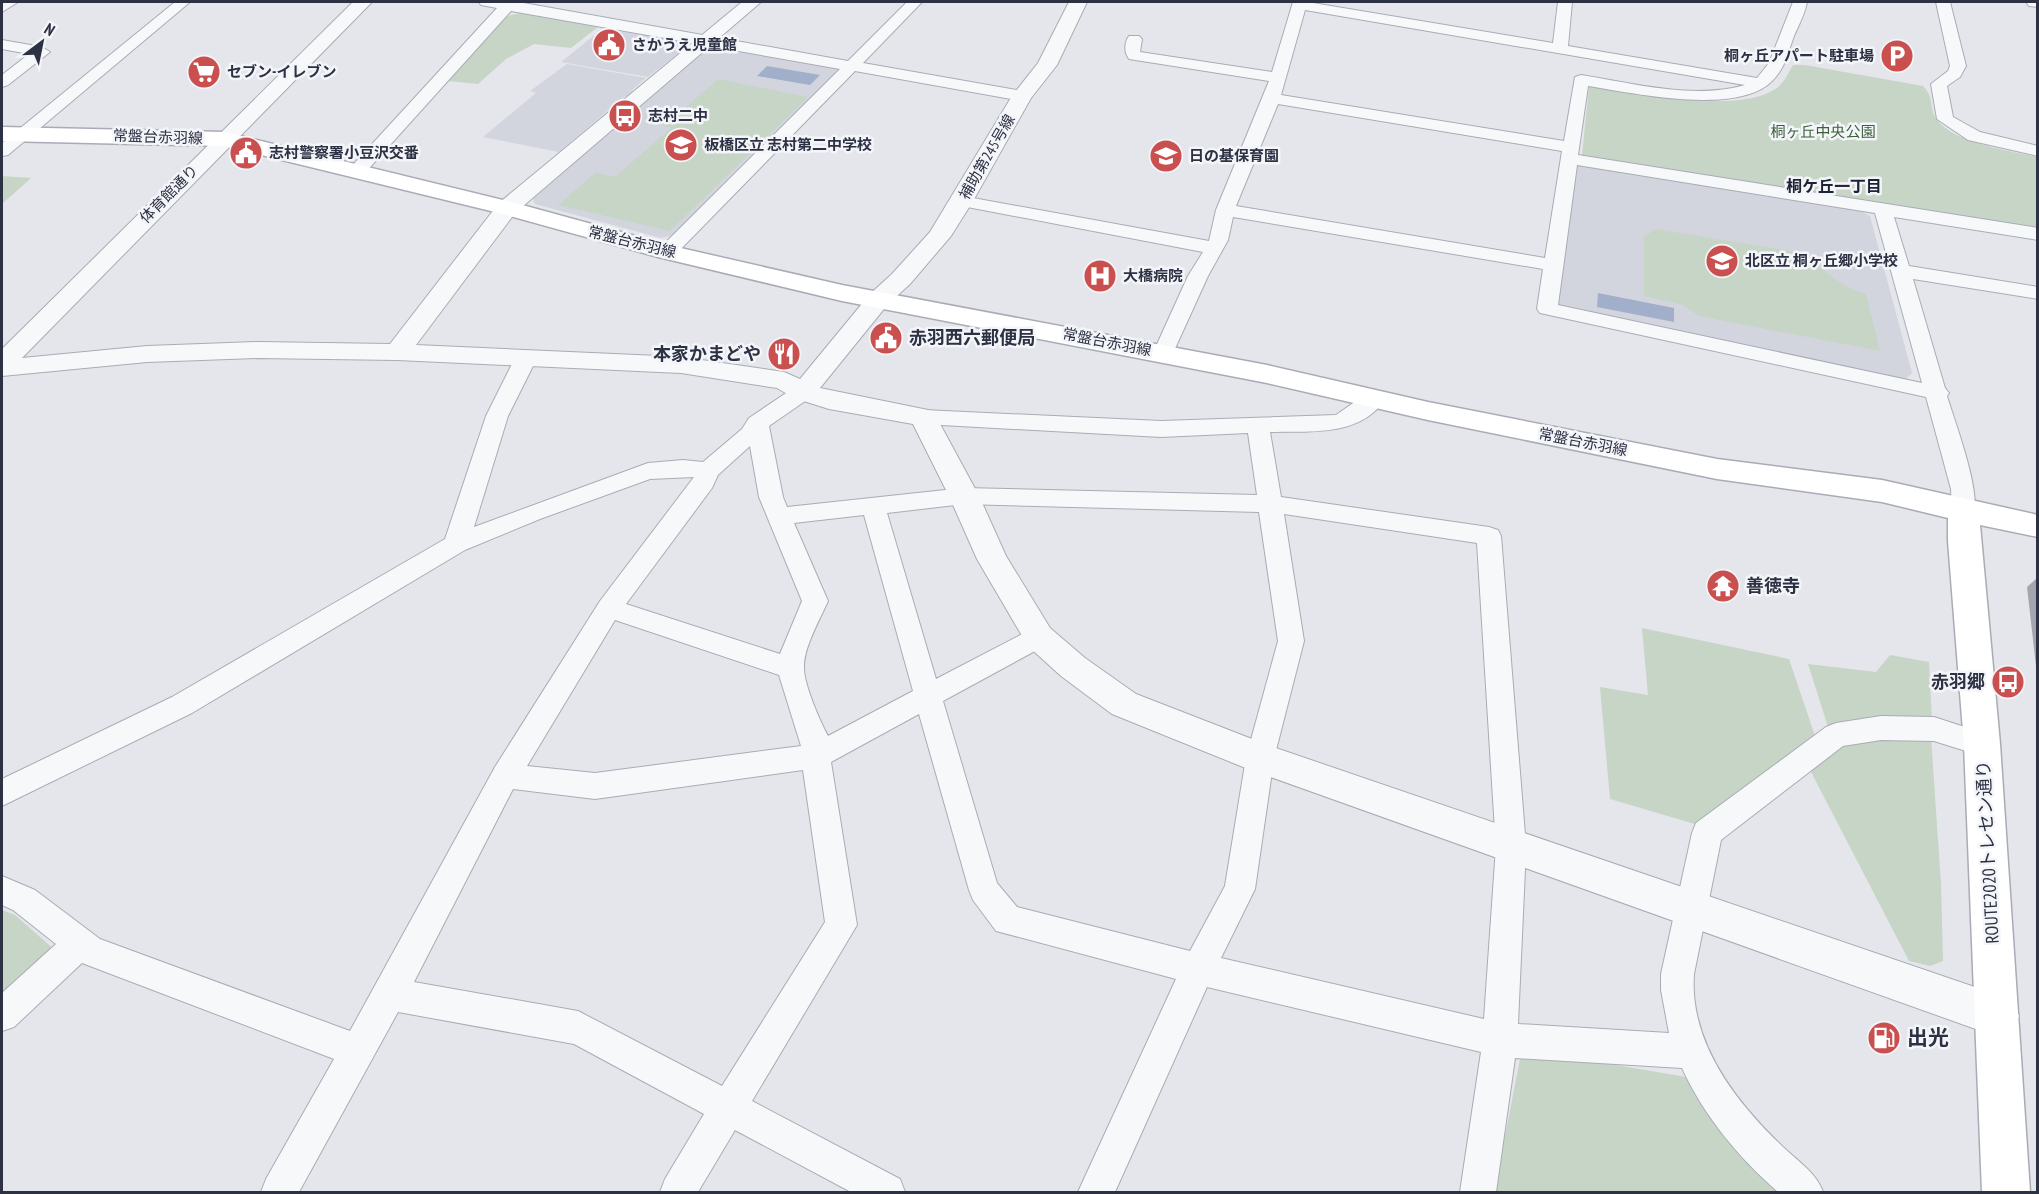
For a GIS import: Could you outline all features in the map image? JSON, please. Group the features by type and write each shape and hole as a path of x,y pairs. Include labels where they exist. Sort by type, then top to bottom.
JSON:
{"main road":[{"name":"常盤台赤羽線","path":"12,134 224,139 507,208 668,252 879,299 1163,353 1717,469 1882,491 2037,526"},
{"name":"ROUTE2020トレセン通り","path":"1964,511 1964,541 1982,744 2006,1192"}],"street":[{"path":"2,8 11,2"},
{"path":"2,151 12,134 183,2"},
{"name":"体育館通り","path":"2,363 363,2"},
{"path":"486,2 509,3 582,19 1022,96"},
{"path":"397,352 507,208 752,2"},
{"path":"668,252 915,2"},
{"name":"補助第245号線","path":"803,392 879,299 901,279 939,236 962,201 1022,96 1047,65 1077,2"},
{"path":"1560,49 1565,2"},
{"path":"1800,2 1780,60 1760,83 1738,93 1711,95 1581,80 1547,309 1938,393"},
{"path":"1943,2 1958,66 1954,74 1939,84 1945,119 1974,136 2037,152"},
{"path":"357,171 509,3"},
{"path":"1163,353 1198,276 1220,240 1225,210 1272,98 1299,3 1760,83"},
{"path":"582,19 598,7"},
{"path":"1134,39 1132,52 1134,56 1277,77"},
{"path":"2,45 42,52 2,82"},
{"path":"1272,98 1883,209 2037,234"},
{"path":"962,201 1214,248"},
{"path":"1883,209 1964,489 1964,511"},
{"path":"1225,210 1553,265"},
{"path":"1902,271 2037,293"},
{"path":"2,368 183,352 397,352 681,365 784,381 803,392 829,400 923,417 1161,429 1337,422 1349,418 1374,399"},
{"path":"456,544 497,416 526,358"},
{"path":"279,1192 390,994 505,776 609,608 704,482 708,471 750,434 758,423 803,392"},
{"path":"923,417 964,496 992,559 1039,637 1073,667 1124,704 1260,758 1691,911 1998,1016"},
{"path":"678,1192 841,926 815,739 790,668 797,641 815,601 771,497 758,423"},
{"path":"1096,1192 1198,969 1240,889 1260,758 1291,641 1257,426"},
{"path":"2,793 182,705 456,544 532,513 648,471 683,468 708,471"},
{"path":"780,516 964,496 1271,504 1489,536 1511,847 1500,1040 1478,1192"},
{"path":"873,506 984,890 1007,920 1198,969 1500,1040 1689,1051"},
{"path":"609,608 790,668"},
{"path":"505,776 595,786 816,756 928,694 1039,637"},
{"path":"1804,1192 1781,1172 1727,1114 1689,1051 1677,989 1707,833 1836,735 1881,728 1934,729 1982,744"},
{"path":"2,890 24,900 79,944 271,1020 358,1051"},
{"path":"2,1015 79,944"},
{"path":"390,994 578,1028 887,1192"}],"shaded area":[{"path":"602,29 685,41 686,47 648,77 561,62"},
{"name":"板橋区立 志村第二中学校","path":"709,47 836,68 838,71 679,234 661,238 535,204 533,199 647,99 625,96 559,152 483,137 536,93 530,91 567,64 646,78 631,91 653,95"},
{"name":"北区立 桐ヶ丘郷小学校","path":"1578,164 1859,210 1870,216 1912,373 1905,380 1556,305"}],"green space":[{"path":"521,13 598,27 571,48 534,44 506,59 478,84 448,81 507,16"},
{"name":"桐ヶ丘中央公園","path":"1793,65 1805,65 1923,86 1929,95 1934,116 1945,128 1956,135 1998,149 2037,157 2037,229 1590,159 1582,155 1589,87 1688,100 1738,100 1760,96 1777,88"},
{"path":"718,79 808,97 670,231 558,205 596,172 615,177 671,128 664,126"},
{"path":"2,176 31,178 2,204"},
{"path":"1655,229 1790,251 1801,255 1846,286 1866,294 1880,351 1699,316 1683,305 1644,296 1644,237"},
{"path":"1642,628 1789,659 1815,736 1698,825 1610,799 1600,687 1648,695"},
{"path":"1890,655 1929,662 1932,723 1829,730 1808,664 1876,672"},
{"path":"1874,736 1931,737 1941,884 1943,961 1930,966 1909,961 1810,770 1841,743"},
{"path":"2,910 15,915 57,952 2,1001"},
{"path":"1522,1049 1686,1077 1720,1126 1784,1192 1494,1192"}],"water":[{"path":"767,66 820,75 810,85 757,76"},
{"path":"1598,293 1674,308 1674,322 1597,307"}],"place":[{"name":"さかうえ児童館","path":"609,45"},
{"name":"桐ヶ丘アパート駐車場","path":"1897,56"},
{"name":"セブン-イレブン","path":"204,72"},
{"name":"志村二中","path":"625,116"},
{"name":"板橋区立 志村第二中学校","path":"681,145"},
{"name":"志村警察署小豆沢交番","path":"246,153"},
{"name":"日の基保育園","path":"1166,156"},
{"name":"北区立 桐ヶ丘郷小学校","path":"1722,261"},
{"name":"大橋病院","path":"1100,276"},
{"name":"赤羽西六郵便局","path":"886,338"},
{"name":"本家かまどや","path":"784,354"},
{"name":"善徳寺","path":"1723,586"},
{"name":"赤羽郷","path":"2008,682"},
{"name":"出光","path":"1884,1038"}],"district":[{"name":"桐ケ丘一丁目","path":"1834,186"}]}
